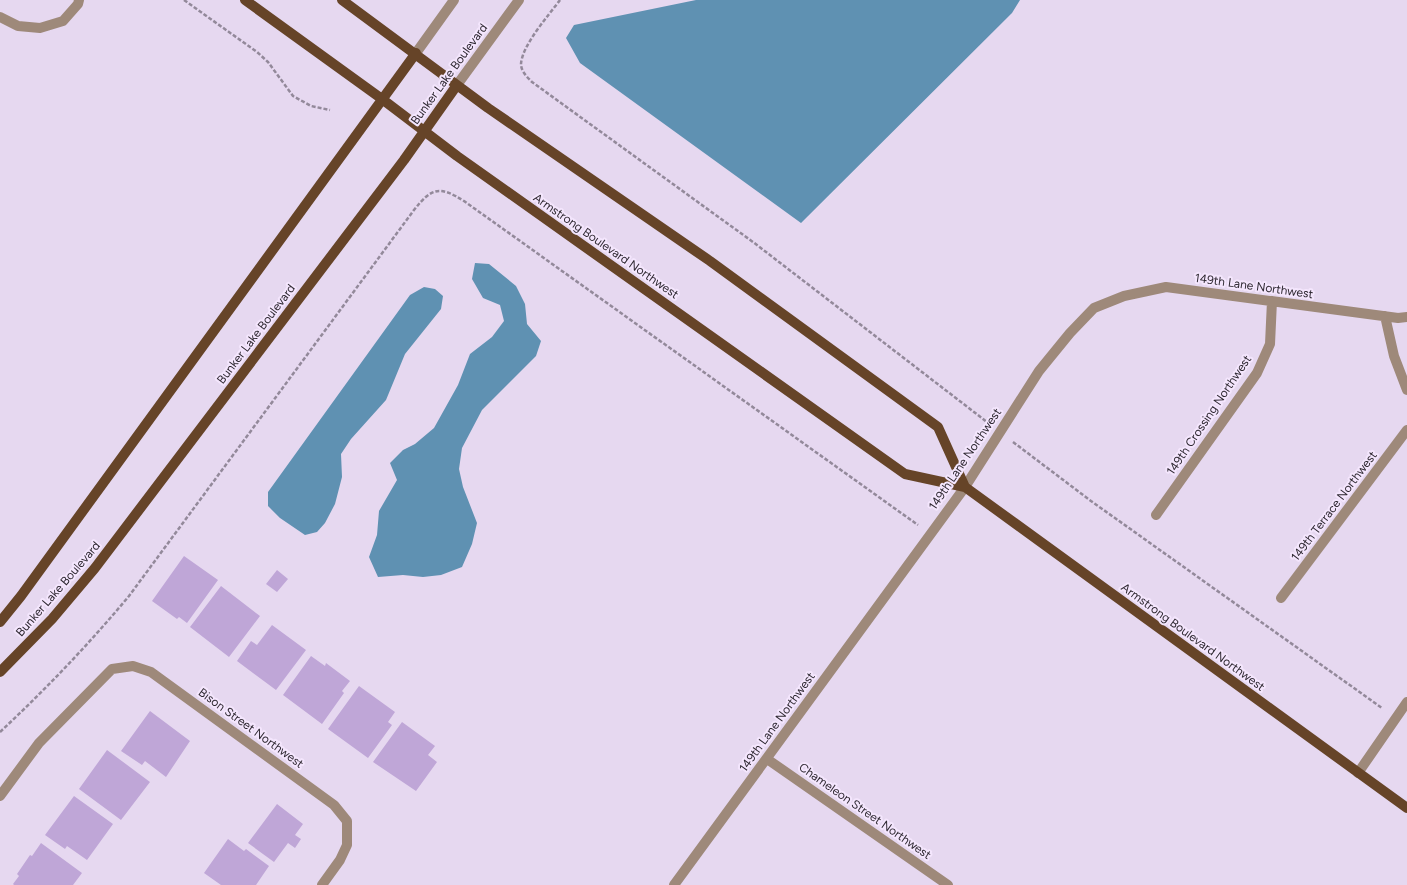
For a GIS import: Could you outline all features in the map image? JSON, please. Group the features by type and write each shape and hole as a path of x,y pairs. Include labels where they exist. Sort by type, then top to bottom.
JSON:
{"main road":[{"name":"Armstrong Boulevard Northwest","path":"245,0 483,174 905,474 965,487 1407,808"},
{"name":"Armstrong Boulevard Northwest","path":"342,0 457,85 710,261 938,427 965,487"},
{"name":"Bunker Lake Boulevard","path":"0,622 25,590 416,54"},
{"name":"Bunker Lake Boulevard","path":"0,672 52,619 95,568 395,172 457,85"}],"street":[{"path":"0,17 18,26 40,28 63,21 78,4 79,0"},
{"name":"Bunker Lake Boulevard","path":"416,54 454,0"},
{"name":"Bunker Lake Boulevard","path":"457,85 519,0"},
{"name":"149th Lane Northwest","path":"674,885 965,487 1039,371 1070,333 1094,308 1124,296 1166,287 1398,318 1407,316"},
{"name":"149th Crossing Northwest","path":"1156,515 1257,373 1270,344 1272,301"},
{"path":"1385,316 1394,356 1407,390"},
{"name":"149th Terrace Northwest","path":"1281,598 1407,430"},
{"name":"Bison Street Northwest","path":"0,796 39,743 112,669 133,666 151,672 334,805 347,821 347,845 340,860 322,885"},
{"path":"1358,773 1407,702"},
{"name":"Chameleon Street Northwest","path":"767,759 948,885"}],"path":[{"path":"184,0 257,52 268,62 293,96 299,101 310,106 330,110"},
{"path":"560,0 534,35 524,54 521,65 524,74 532,82 753,242 1091,501 1396,718"},
{"path":"0,732 34,701 64,670 101,630 129,596 414,210 424,197 438,191 451,192 464,201 930,533"}],"water":[{"path":"696,0 1020,0 1012,13 801,223 580,63 566,38 574,25"},
{"path":"475,263 489,264 516,286 525,304 527,324 541,341 536,356 482,410 462,448 459,469 463,487 477,523 472,544 462,567 441,575 423,577 403,575 378,577 369,557 377,535 379,511 397,480 390,463 403,450 415,444 434,428 458,385 470,354 492,337 504,321 500,305 483,298 472,279"},
{"path":"424,287 435,289 443,296 441,309 405,354 386,400 351,439 341,454 342,477 335,504 325,523 317,532 305,535 280,518 268,506 268,492 410,295"}],"building":[{"path":"184,556 218,580 187,623 179,617 177,619 152,601"},
{"path":"277,570 288,579 277,592 266,584"},
{"path":"221,586 260,616 229,657 190,627"},
{"path":"272,625 306,650 276,690 237,661 251,641 257,645"},
{"path":"311,656 325,666 326,663 350,681 342,691 344,693 322,724 283,695"},
{"path":"359,686 395,712 388,722 392,725 368,758 328,729"},
{"path":"150,711 190,741 166,777 145,761 142,765 121,751"},
{"path":"402,722 435,746 428,755 437,762 416,791 373,762"},
{"path":"107,750 150,782 121,820 79,789"},
{"path":"74,796 113,824 87,860 67,846 65,849 45,835"},
{"path":"277,804 303,824 295,835 301,839 295,848 288,843 274,862 248,843"},
{"path":"228,839 244,851 246,849 269,866 256,885 221,885 204,873"},
{"path":"41,843 82,873 73,885 13,884 19,876 17,874 30,855 32,856"}]}
